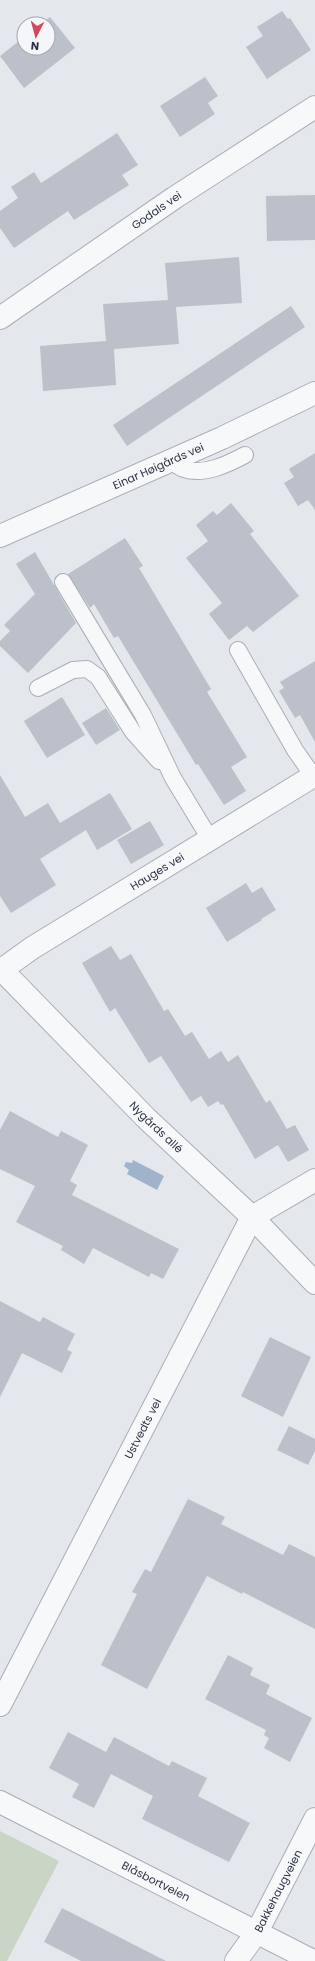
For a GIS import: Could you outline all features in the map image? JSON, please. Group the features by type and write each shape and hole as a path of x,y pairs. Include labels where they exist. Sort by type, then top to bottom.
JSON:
{"street":[{"name":"Godals vei","path":"0,318 174,198 315,107"},
{"name":"Einar Høigårds vei","path":"0,536 222,438 315,393"},
{"name":"Hauges vei","path":"0,969 314,776"},
{"name":"Nygårds allé","path":"0,969 146,1118 252,1217 315,1283"},
{"path":"252,1217 315,1180"},
{"name":"Ustvedts vei","path":"0,1705 252,1217"},
{"name":"Blåsbortveien","path":"0,1802 313,1961"},
{"name":"Bakkehaugveien","path":"236,1961 257,1932 315,1819"}],"lane":[{"path":"171,461 184,470 200,471 222,466 245,455"},
{"path":"63,582 143,715 173,778 210,839"},
{"path":"238,650 295,750 314,776"},
{"path":"38,688 73,670 87,669 93,673 106,686 133,732 173,778"}],"green space":[{"path":"0,1831 59,1861 7,1961 0,1961"}],"water":[{"path":"133,1160 164,1176 157,1190 127,1174 129,1170 124,1166 126,1162 132,1163"}],"building":[{"path":"282,11 288,19 290,18 311,50 267,79 246,47 263,36 257,27"},
{"path":"56,24 75,48 24,88 0,56 16,43 16,56 56,56"},
{"path":"205,77 218,96 208,103 215,114 180,137 160,106"},
{"path":"117,133 138,165 122,175 129,185 74,220 68,211 14,248 0,228 0,211 18,198 11,187 34,172 41,183"},
{"path":"315,195 315,240 267,241 266,196"},
{"path":"239,257 242,303 176,307 179,344 114,349 116,385 43,391 40,346 106,341 103,304 168,300 165,263"},
{"path":"291,306 305,327 127,446 113,425"},
{"path":"315,453 315,510 308,500 298,506 284,483 294,477 289,469"},
{"path":"231,503 254,531 250,534 299,596 253,632 247,626 229,640 209,614 222,603 186,558 208,541 196,525 213,511 217,515"},
{"path":"125,538 143,566 139,568 211,689 207,692 247,757 231,767 246,791 224,805 198,764 196,765 118,636 114,638 94,604 90,608 68,574"},
{"path":"35,552 76,623 28,673 0,646 0,641 10,631 4,625 35,594 16,564"},
{"path":"315,661 315,742 300,715 295,718 279,691 284,688 280,682"},
{"path":"62,697 85,735 47,758 24,721"},
{"path":"106,708 120,730 96,745 82,723"},
{"path":"0,775 25,817 48,803 60,823 110,793 132,829 97,850 86,830 40,859 56,885 11,913 0,896"},
{"path":"150,821 164,845 131,864 117,840"},
{"path":"246,883 252,893 262,887 276,910 227,942 206,908"},
{"path":"111,946 120,960 131,954 164,1011 168,1009 185,1036 192,1032 209,1059 221,1051 228,1062 238,1055 266,1103 270,1100 287,1129 295,1125 309,1150 288,1162 278,1145 255,1159 223,1104 221,1105 218,1101 208,1107 201,1096 191,1102 161,1056 149,1063 115,1008 110,1012 82,963"},
{"path":"10,1111 58,1137 61,1131 88,1145 70,1181 77,1185 72,1195 179,1249 163,1279 151,1273 149,1277 93,1248 84,1264 61,1250 63,1246 16,1222 35,1186 0,1169 0,1130"},
{"path":"0,1301 40,1322 43,1317 75,1334 67,1350 72,1352 62,1373 22,1353 0,1397"},
{"path":"270,1337 311,1357 283,1417 241,1396"},
{"path":"289,1426 315,1439 315,1451 308,1465 277,1450"},
{"path":"188,1499 225,1517 221,1524 283,1555 289,1544 315,1557 315,1629 243,1592 242,1594 207,1576 147,1689 101,1665 137,1594 132,1592 145,1569 151,1572"},
{"path":"228,1655 253,1668 250,1675 270,1685 266,1694 312,1718 290,1762 264,1748 269,1738 264,1735 266,1730 205,1699"},
{"path":"68,1732 106,1752 114,1737 169,1766 172,1761 207,1778 198,1796 250,1823 229,1862 142,1819 153,1796 111,1774 94,1808 72,1797 79,1784 49,1768"},
{"path":"62,1908 166,1961 81,1961 44,1942"}]}
